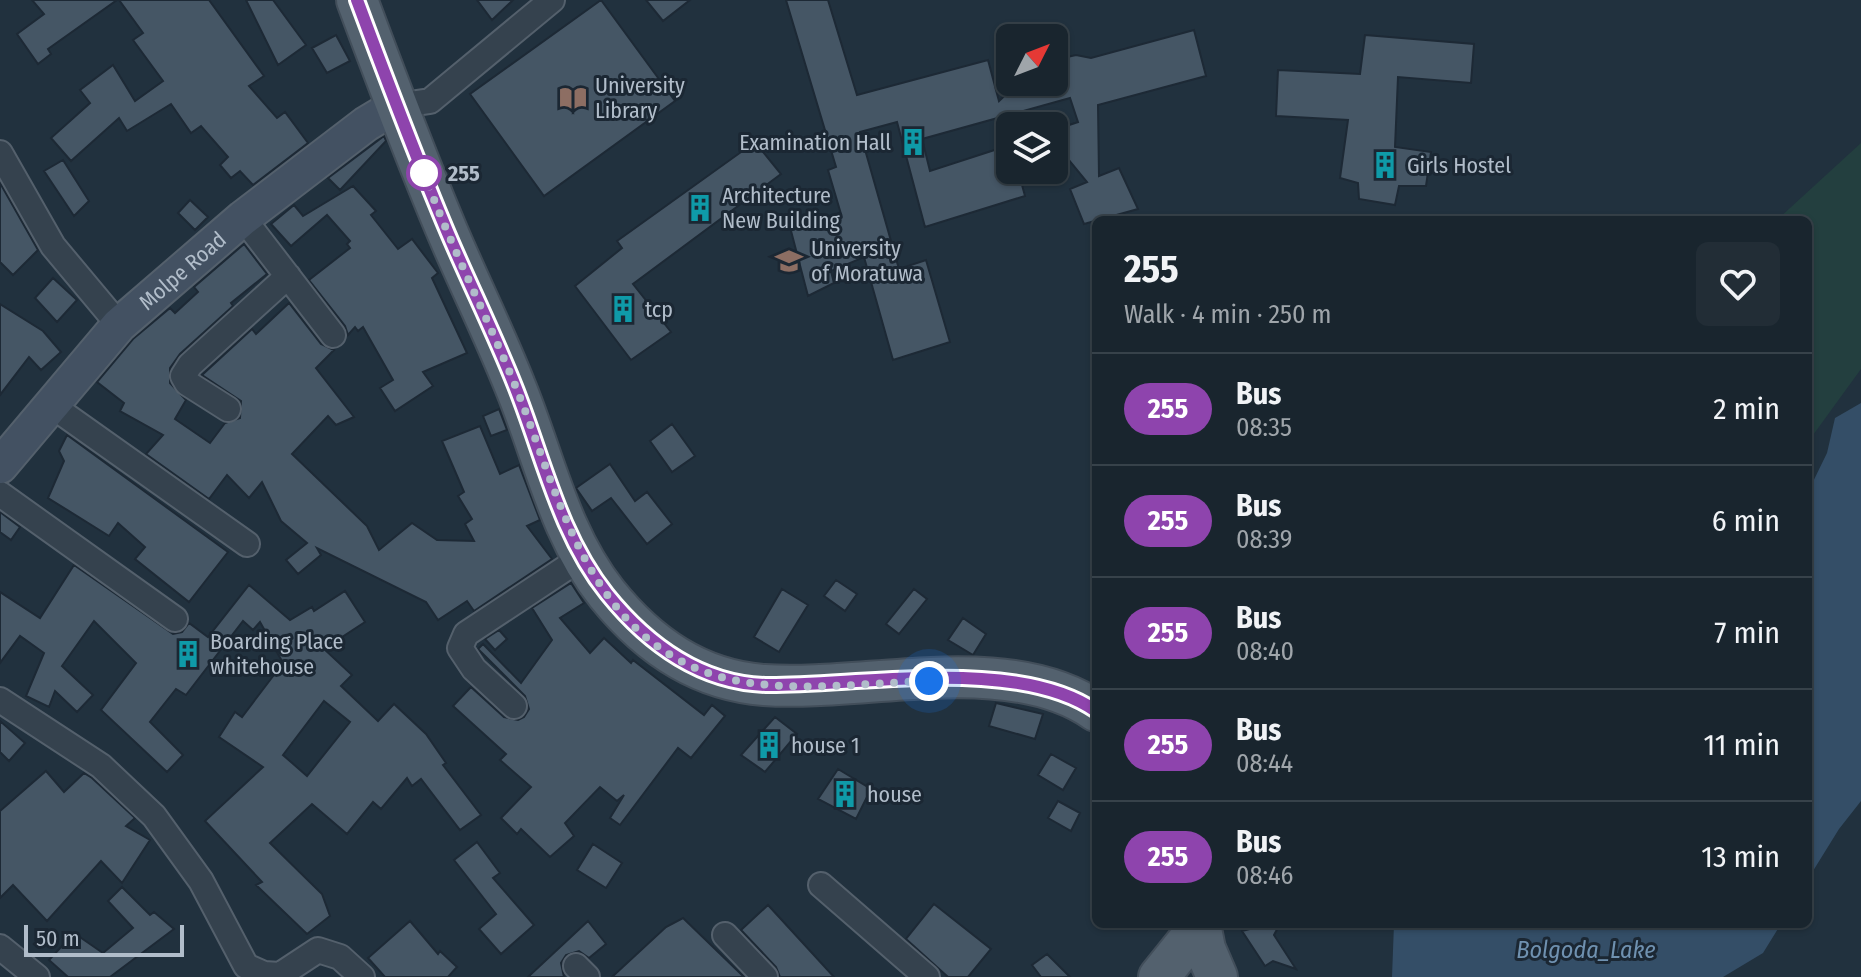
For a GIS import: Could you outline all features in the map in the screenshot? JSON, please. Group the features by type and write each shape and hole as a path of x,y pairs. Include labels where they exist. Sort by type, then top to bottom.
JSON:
{"main road":[{"path":"357,0 396,106 515,386 581,558 607,594 647,638 678,659 725,678 767,685 1013,679 1071,696 1092,709"},
{"path":"1159,977 1198,928"},
{"path":"1201,928 1217,977"}],"street":[{"path":"396,106 430,101 552,0"},
{"name":"Molpe Road","path":"0,466 119,325 243,218 366,124 396,106"},
{"path":"0,153 53,246 119,325"},
{"path":"243,218 333,335"},
{"path":"228,409 187,383 183,376 190,365 288,276"},
{"path":"51,405 247,544"},
{"path":"0,494 175,619"},
{"path":"514,706 474,669 460,648 466,634 581,558"},
{"path":"0,700 101,766 154,816 201,881 246,966 264,974 280,975 318,950 340,957 362,977"},
{"path":"821,885 927,977"},
{"path":"725,935 765,977"},
{"path":"0,947 37,977"}],"green space":[{"path":"1861,143 1861,369 1812,436 1812,216 1781,216"}],"water":[{"path":"1861,403 1861,801 1812,873 1812,484 1827,453 1835,418"},
{"name":"Bolgoda_Lake","path":"1394,928 1779,928 1763,953 1723,977 1392,977"}],"building":[{"path":"32,0 117,0 48,49 51,54 38,64 17,34 44,14"},
{"path":"119,0 209,0 264,76 249,86 277,118 285,112 308,143 253,185 240,171 231,178 220,165 228,157 201,126 191,133 171,104 127,131 119,118 71,161 51,138 90,103 80,90 113,65 135,101 163,81 133,40 143,33"},
{"path":"246,0 273,0 306,45 278,65"},
{"path":"477,0 513,0 492,20"},
{"name":"University Library","path":"601,0 675,101 544,196 470,94"},
{"path":"646,0 690,0 663,21"},
{"path":"786,0 828,0 857,95 988,60 999,101 1004,96 1068,96 1068,57 1091,58 1194,30 1206,76 1098,105 1099,176 1119,168 1138,209 1113,216 1092,216 1092,222 1084,224 1070,189 1087,182 1068,159 1068,125 1078,122 1070,98 1019,112 996,112 996,118 922,139 930,171 996,150 996,184 1022,184 1025,196 925,227 897,122 860,132 899,269 926,260 950,342 893,360 864,257 831,271 834,283 808,296 790,227 841,214 828,170 836,167"},
{"path":"336,35 350,61 327,73 312,48"},
{"path":"1365,35 1474,44 1471,83 1398,77 1395,147 1431,152 1426,186 1399,186 1395,205 1359,199 1358,183 1340,178 1348,120 1276,116 1278,70 1360,74"},
{"path":"384,136 386,141 340,190 328,178"},
{"path":"755,142 781,174 633,284 671,332 631,360 575,286 622,248 617,241"},
{"path":"63,160 89,201 74,216 44,171"},
{"path":"0,183 38,250 13,275 0,262"},
{"path":"353,186 376,211 371,215 398,249 412,239 438,273 432,278 467,353 423,372 433,386 395,411 380,388 393,380 363,327 358,331 355,327 348,335 345,326 309,280 350,248 347,244 350,241 327,215 291,246 271,224 294,205 303,216"},
{"path":"190,200 208,217 195,230 178,213"},
{"path":"244,244 267,274 231,303 233,306 180,354 170,368 170,383 186,400 175,419 210,443 225,423 240,418 241,401 202,375 252,329 256,334 289,303 321,344 334,350 316,368 354,417 336,425 328,416 292,454 367,526 379,550 412,523 437,540 474,541 465,524 472,519 458,496 464,492 442,441 480,426 500,474 519,465 540,520 527,526 552,559 474,611 467,601 438,620 426,602 317,548 321,555 298,574 286,560 307,543 281,521 262,482 249,498 227,475 209,499 146,454 163,435 120,411 124,403 97,382 133,339 170,308 175,313 198,292 194,287"},
{"path":"53,278 77,300 57,322 35,298"},
{"path":"0,304 43,331 61,352 41,370 29,357 0,395"},
{"path":"499,409 507,430 491,436 483,416"},
{"path":"672,424 695,456 672,472 650,441"},
{"path":"67,435 228,552 189,602 135,559 145,547 118,523 109,536 48,498 64,461 59,451"},
{"path":"610,464 635,501 647,492 672,524 647,544 611,498 592,511 576,488"},
{"path":"0,512 20,527 11,540 0,532"},
{"path":"74,565 173,634 182,632 189,623 208,637 249,585 290,620 312,607 314,611 345,591 365,622 324,649 352,675 341,686 378,721 394,704 426,734 446,763 443,765 481,815 460,830 421,779 412,786 407,778 381,809 373,802 347,834 312,804 270,843 322,894 330,916 307,934 256,885 262,882 205,821 263,767 219,737 235,712 242,717 283,663 260,622 253,630 243,621 186,695 176,689 150,722 183,755 167,772 101,710 136,663 94,621 62,666 93,695 77,712 55,691 49,707 26,696 44,653 20,636 0,663 0,592 40,618","holes":["324,701 350,722 307,776 283,755"]},
{"path":"836,580 857,594 845,611 824,596"},
{"path":"571,583 584,603 560,618 590,653 604,638 631,663 633,660 704,715 712,705 725,716 691,758 678,748 620,825 610,818 624,795 617,801 600,787 565,823 574,836 550,857 521,829 517,834 501,818 531,787 500,760 506,754 453,706 471,687 504,717 518,720 524,717 529,709 525,696 478,649 483,644 521,683 552,640 532,608"},
{"path":"782,589 808,605 779,652 754,637"},
{"path":"914,589 927,599 899,634 886,624"},
{"path":"963,618 986,634 973,655 948,640"},
{"path":"499,630 507,639 495,650 485,639"},
{"path":"996,703 1043,714 1035,739 989,726"},
{"name":"house 1","path":"775,717 797,734 765,772 741,755"},
{"path":"0,721 25,743 9,761 0,752"},
{"path":"1051,754 1076,768 1063,790 1038,775"},
{"name":"house","path":"838,769 871,789 856,819 818,799"},
{"path":"46,771 64,792 84,773 92,778 135,818 126,826 150,840 122,883 101,861 47,921 13,885 0,898 0,811"},
{"path":"1058,801 1080,813 1071,831 1048,818"},
{"path":"477,842 500,873 493,878 534,925 501,954 479,929 496,914 454,860"},
{"path":"593,844 622,863 606,888 577,870"},
{"path":"122,887 150,915 154,912 174,929 110,977 68,977 49,960 74,933 103,953 133,928 108,901"},
{"path":"934,904 991,949 968,977 948,977 906,939"},
{"path":"768,905 834,977 780,977 776,967 741,930"},
{"path":"683,918 744,977 612,977 666,927"},
{"path":"410,921 438,954 440,951 457,967 448,977 385,977 368,958"},
{"path":"588,921 606,944 589,958 579,951 566,955 561,963 564,977 528,977"},
{"path":"1278,928 1274,935 1296,969 1273,961 1265,966 1242,931"},
{"path":"1047,954 1070,977 1041,977 1032,965"}],"bus line":[{"name":"255","path":"357,0 396,106 515,386 568,531 581,558 607,594 647,638 701,671 750,683 1013,679 1071,696 1092,708"}],"place":[{"name":"University Library","path":"573,98"},
{"name":"Examination Hall","path":"913,142"},
{"name":"Girls Hostel","path":"1385,165"},
{"name":"255","path":"424,173"},
{"name":"Architecture New Building","path":"700,208"},
{"name":"University of Moratuwa","path":"789,261"},
{"name":"tcp","path":"623,309"},
{"name":"Boarding Place whitehouse","path":"188,654"},
{"name":"house 1","path":"769,745"},
{"name":"house","path":"845,794"}],"route":[{"path":"424,173 515,386 568,531 581,558 607,594 647,638 701,671 750,683 929,681"}]}
